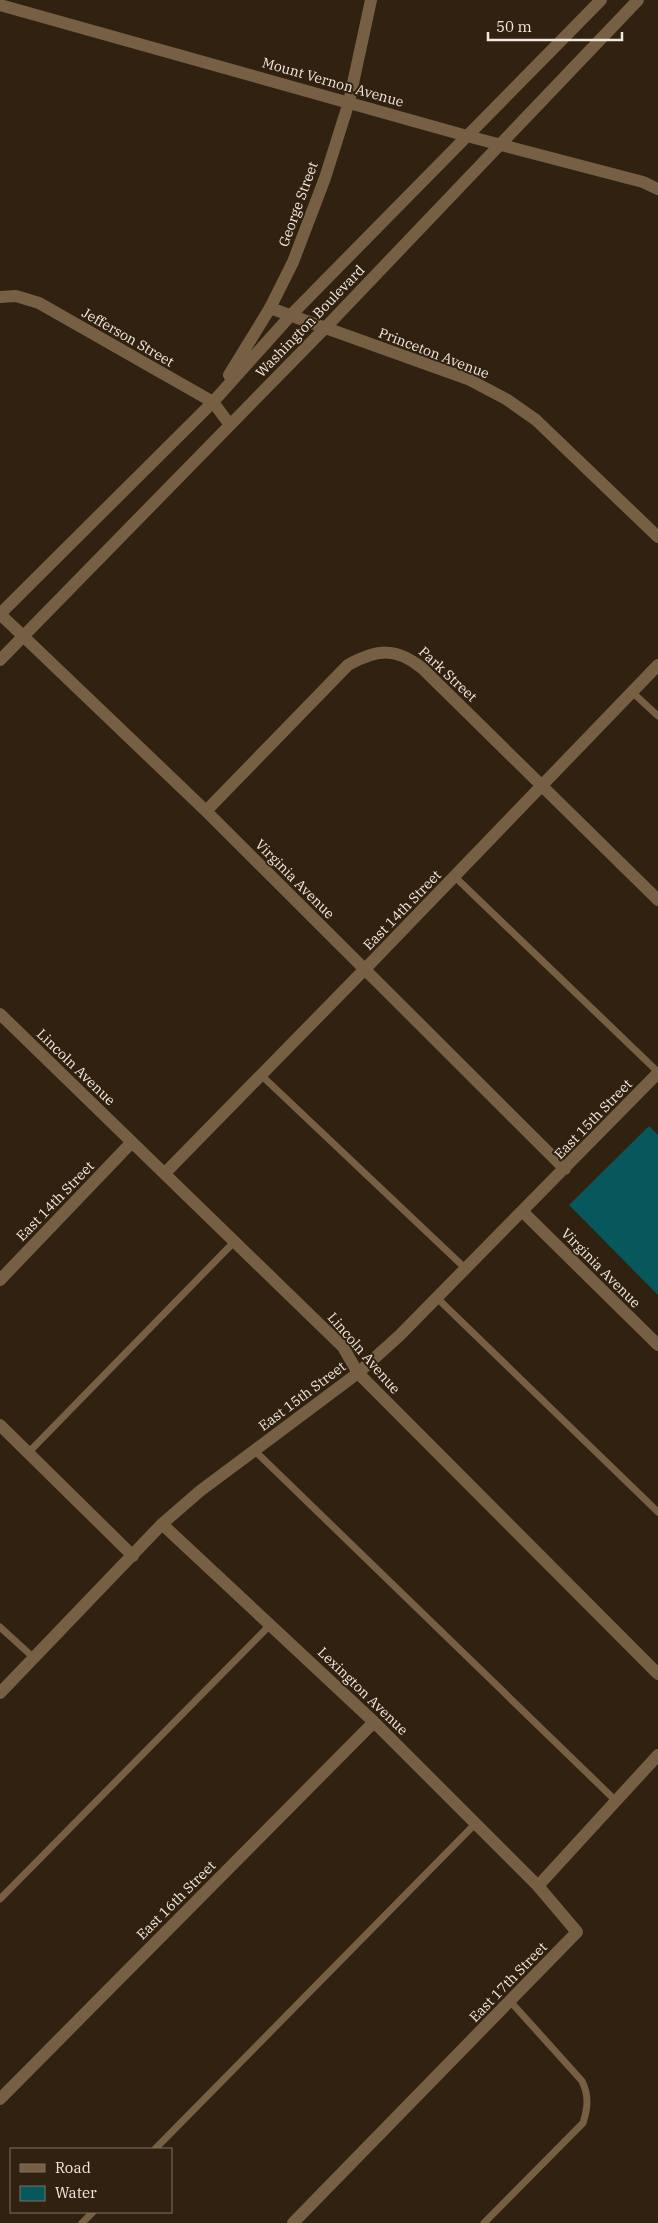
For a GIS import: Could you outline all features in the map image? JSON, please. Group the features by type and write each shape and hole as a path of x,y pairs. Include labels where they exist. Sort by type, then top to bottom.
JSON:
{"street":[{"name":"George Street","path":"213,402 270,308 293,262 325,178 349,102 371,0"},
{"name":"Washington Boulevard","path":"0,614 213,402 291,315 601,0"},
{"name":"Washington Boulevard","path":"0,660 326,327 638,0"},
{"name":"Mount Vernon Avenue","path":"0,5 468,136 643,182 658,189"},
{"name":"Jefferson Street","path":"0,297 16,296 38,303 213,402 230,425"},
{"name":"Princeton Avenue","path":"270,308 468,379 506,399 536,420 658,537"},
{"name":"Virginia Avenue","path":"0,614 206,811 564,1170"},
{"name":"Park Street","path":"206,811 348,665 360,659 386,653 398,653 409,657 422,668 658,900"},
{"name":"East 14th Street","path":"164,1172 365,969 658,665"},
{"name":"Lincoln Avenue","path":"0,1014 343,1347 358,1373 658,1674"},
{"name":"East 15th Street","path":"0,1693 162,1524 200,1491 358,1373 466,1269 658,1072"},
{"name":"East 14th Street","path":"0,1280 132,1142"},
{"name":"Virginia Avenue","path":"522,1211 658,1345"},
{"path":"0,1425 133,1556"},
{"name":"Lexington Avenue","path":"162,1524 374,1722 538,1886"},
{"name":"East 16th Street","path":"0,2099 374,1722"},
{"path":"538,1886 658,1755"},
{"name":"East 17th Street","path":"293,2223 577,1932 538,1886"}],"lane":[{"path":"632,692 658,716"},
{"path":"454,876 658,1072"},
{"path":"261,1075 466,1269"},
{"path":"28,1453 235,1241"},
{"path":"437,1298 658,1512"},
{"path":"254,1450 616,1801"},
{"path":"0,1899 270,1625"},
{"path":"0,1627 34,1658"},
{"path":"156,2148 476,1823"},
{"path":"484,2223 583,2123 588,2107 588,2094 582,2081 510,2001"},
{"path":"82,2223 92,2213"}],"water":[{"path":"649,1126 658,1135 658,1295 569,1205"}]}
